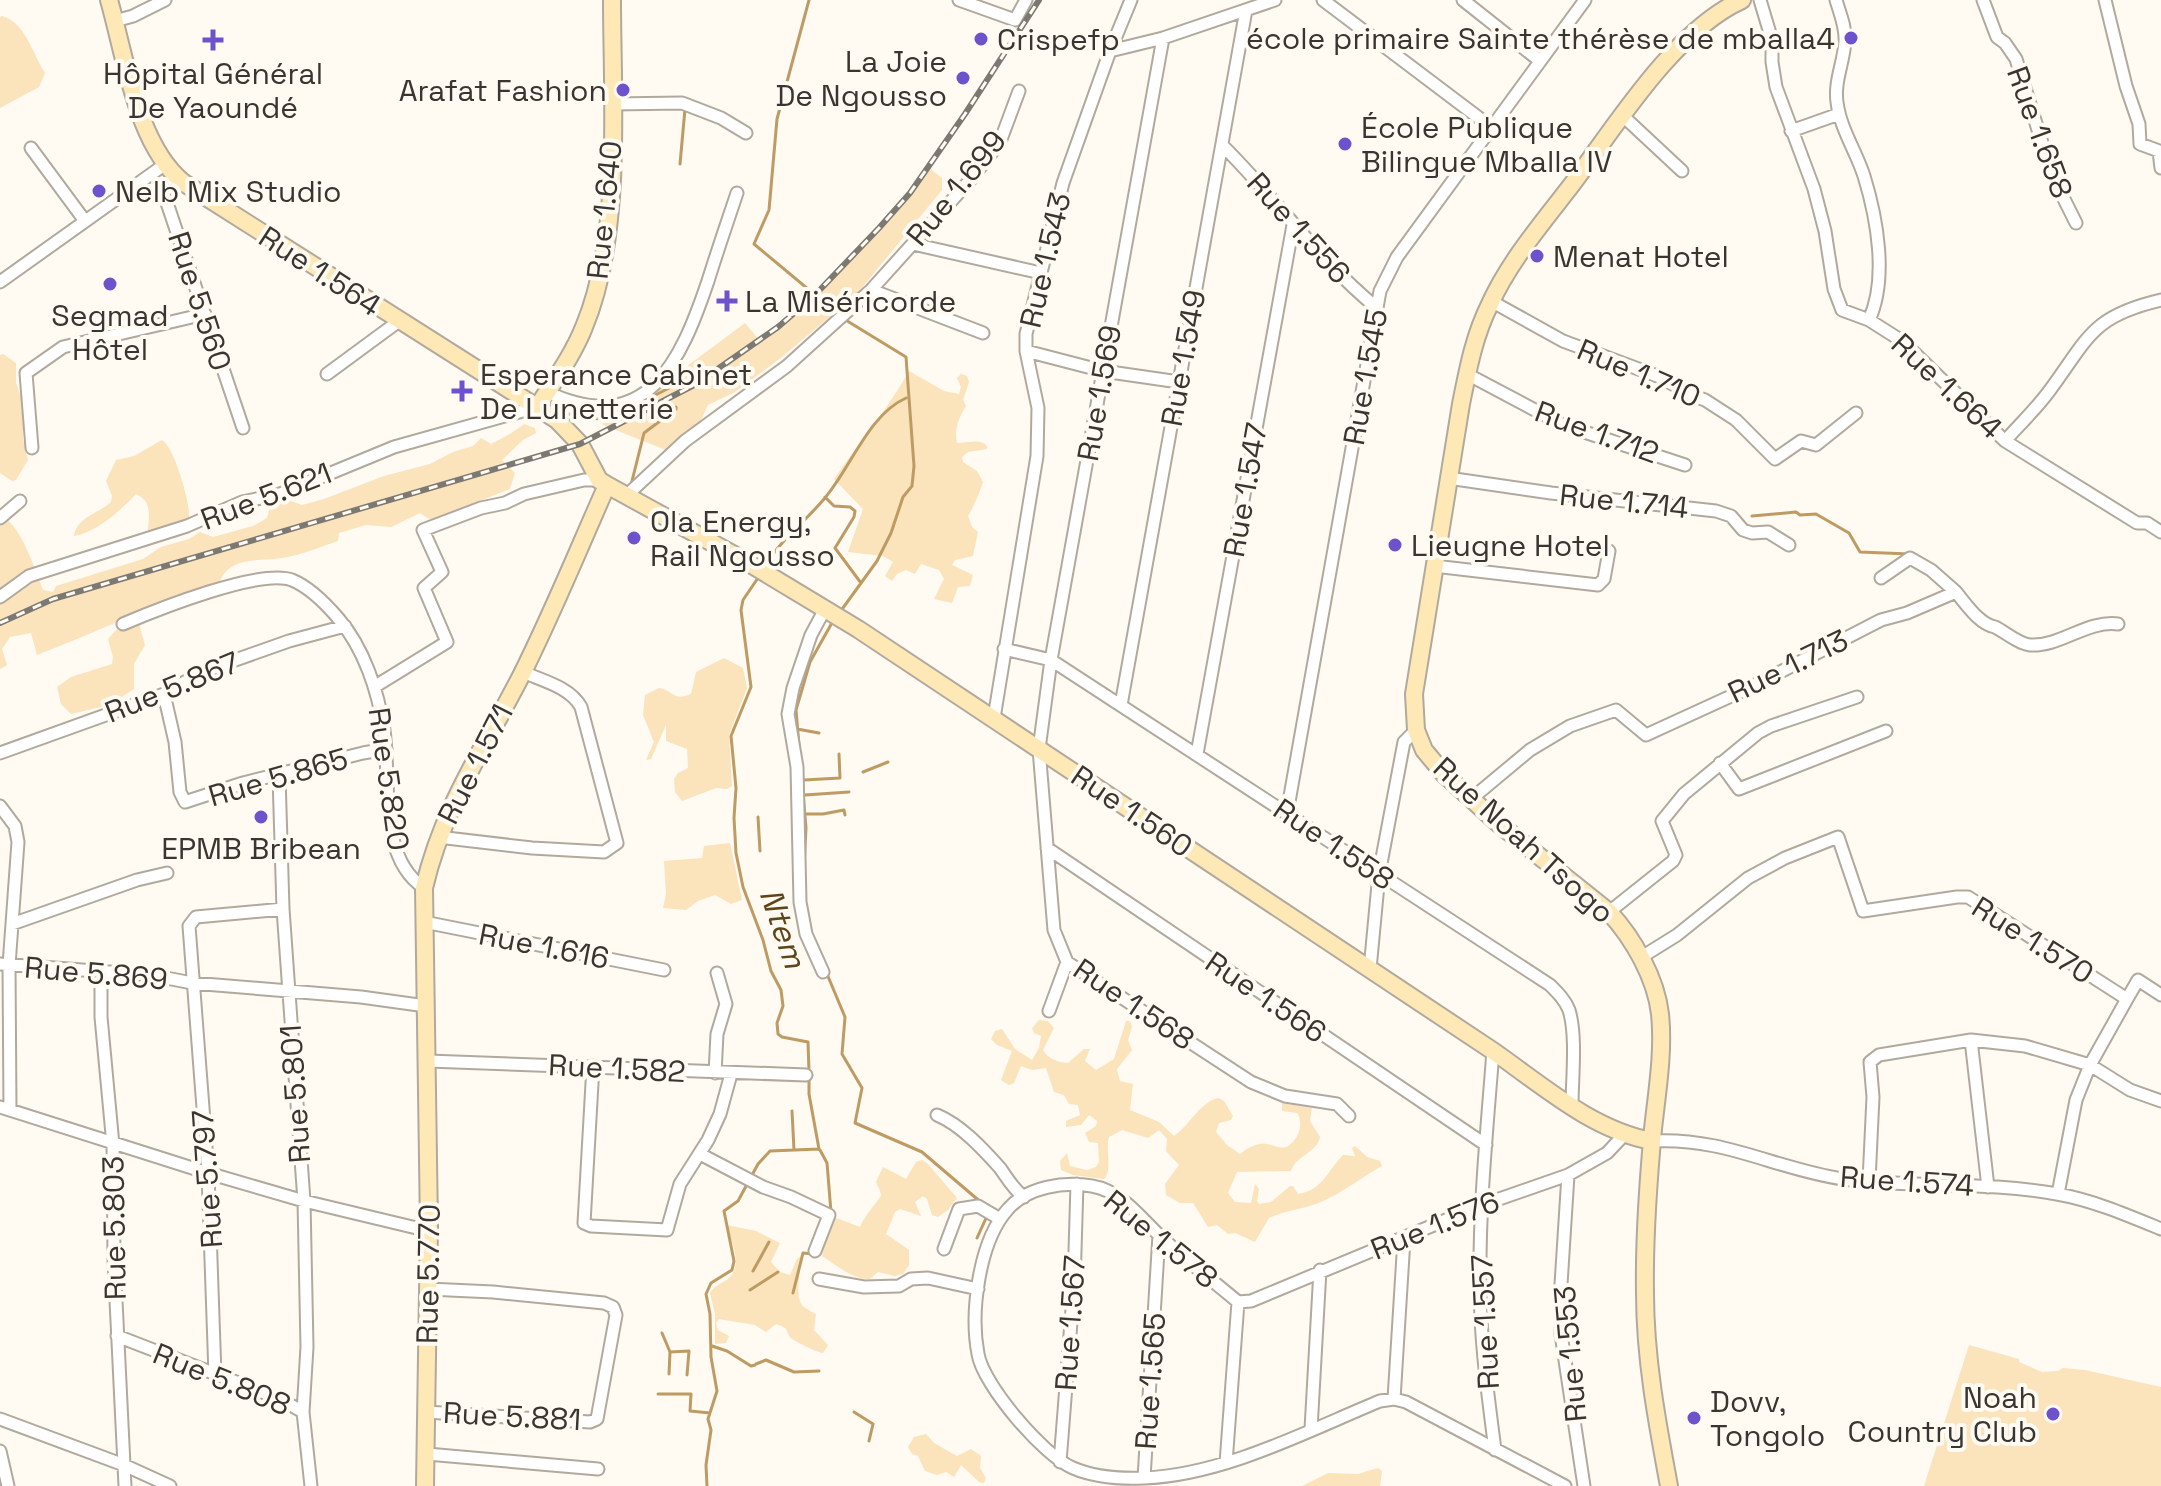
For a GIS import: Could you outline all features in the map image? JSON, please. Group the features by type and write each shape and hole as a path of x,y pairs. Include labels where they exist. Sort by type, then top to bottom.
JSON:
{"main road":[{"path":"109,0 141,116 150,139 169,170"},
{"name":"Rue 1.640","path":"542,399 584,329 605,257 612,104 612,0"},
{"name":"Rue Noah Tsogo","path":"1669,1486 1654,1398 1645,1295 1646,1213 1660,1048 1660,1013 1653,986 1621,925 1609,912 1470,800 1424,750 1416,730 1414,694 1448,478 1479,326 1491,301 1536,232 1623,116 1678,48 1733,2"},
{"name":"Rue 1.564","path":"169,170 399,321 542,399 571,433 603,483"},
{"name":"Rue 1.560","path":"603,483 825,609 994,718 1572,1106 1624,1135 1652,1141"},
{"name":"Rue 1.571","path":"428,1061 424,888 438,837 448,811 523,672 603,483"},
{"name":"Rue 5.770","path":"425,1486 428,1061"}],"street":[{"path":"115,21 165,0"},
{"path":"959,0 1015,20 1026,0"},
{"name":"Rue 1.543","path":"994,718 1037,456 1038,408 1026,351 1026,334 1063,183 1131,0"},
{"path":"1110,51 1163,38 1275,0"},
{"path":"1323,0 1491,127"},
{"path":"1463,0 1540,61"},
{"name":"Rue 1.545","path":"1287,813 1380,291 1397,257 1585,0"},
{"name":"Rue 1.664","path":"1760,0 1772,40 1776,87 1814,189 1838,305 1902,341 2005,441 2137,523 2147,523 2161,532"},
{"path":"1836,0 1845,29 1843,59 1836,86 1839,114 1864,176 1881,261 1877,304 1869,320"},
{"name":"Rue 1.658","path":"1983,0 1997,37 2016,59 2052,175 2076,223"},
{"path":"2105,0 2126,86 2139,124 2140,144 2159,151 2161,168"},
{"name":"Rue 1.549","path":"1121,705 1246,10"},
{"name":"Rue 1.569","path":"1039,749 1051,660 1163,38"},
{"name":"Rue 1.699","path":"626,496 685,441 787,366 871,290 972,178 1000,142 1019,91"},
{"path":"612,104 682,103 721,118 746,133"},
{"path":"1791,131 1839,114"},
{"path":"1623,116 1682,171"},
{"name":"Rue 1.556","path":"1222,145 1255,178 1337,273 1377,308"},
{"path":"31,148 85,221"},
{"path":"0,282 85,221 169,170"},
{"name":"Rue 5.560","path":"169,170 164,194 243,428"},
{"path":"542,399 612,405 631,401 650,391 665,375 693,327 737,193"},
{"name":"Rue 1.547","path":"1197,754 1293,225"},
{"path":"913,244 1041,273"},
{"path":"871,290 983,333"},
{"path":"2005,441 2051,388 2097,325 2122,312 2161,300"},
{"name":"Rue 1.710","path":"1491,301 1585,351 1660,377 1705,400 1736,420 1775,459 1801,441 1816,445 1856,413"},
{"path":"32,448 26,373 44,359 63,347 205,314"},
{"path":"327,374 399,321"},
{"path":"1026,351 1103,371 1179,382"},
{"name":"Rue 1.712","path":"1467,374 1563,425 1685,465"},
{"name":"Rue 5.621","path":"0,597 29,576 187,526 242,502 280,494 394,447 542,399"},
{"name":"Rue 1.714","path":"1448,478 1589,498 1716,511 1731,516 1743,530 1768,532 1789,545"},
{"path":"374,687 447,642 424,588 442,572 423,530 524,494 584,480 603,483"},
{"path":"0,518 20,501"},
{"path":"1434,566 1598,585 1604,579 1609,551"},
{"path":"1881,578 1910,558 1931,570 1990,627 2028,645 2050,642 2108,623 2118,624"},
{"name":"Rue 5.820","path":"123,624 176,603 259,578 292,580 330,609 345,626 374,687 386,749 387,793 395,849 403,870 424,888"},
{"name":"Rue 1.713","path":"1470,800 1530,750 1570,726 1616,710 1646,735 1753,686 1881,620 1907,613 1956,592"},
{"path":"823,972 806,934 800,902 797,767 788,714 793,688 811,635 825,609"},
{"name":"Rue 5.867","path":"0,753 164,694 224,664 289,641 345,626"},
{"name":"Rue 1.558","path":"1004,649 1051,660 1550,985 1562,997 1572,1027 1572,1106"},
{"path":"438,837 532,848 604,852 617,843 577,698 523,672"},
{"name":"Rue 5.865","path":"164,694 173,732 180,792 185,802 243,783 386,749"},
{"path":"1609,912 1673,861 1675,848 1666,835 1662,821 1684,794 1771,726 1857,697"},
{"path":"1370,969 1379,874 1404,742 1416,730"},
{"path":"1720,763 1739,789 1886,731"},
{"name":"Rue 1.568","path":"1039,749 1054,930 1067,962 1251,1082 1285,1096 1337,1104 1349,1116"},
{"name":"Rue 5.801","path":"279,776 283,909 304,1201 307,1347 303,1412"},
{"path":"0,806 15,826 18,842 12,924 4,964 5,1108 113,1145 304,1201 429,1231"},
{"name":"Rue 1.570","path":"1640,958 1699,920 1748,878 1785,858 1838,837 1863,911 1968,897 2127,999 2138,980 2161,995"},
{"name":"Rue 1.566","path":"1047,848 1486,1145"},
{"path":"12,924 137,880 167,873"},
{"name":"Rue 5.797","path":"215,1375 208,1173 189,926 192,919 283,909"},
{"name":"Rue 1.616","path":"424,922 664,970"},
{"path":"1049,1011 1067,962"},
{"name":"Rue 5.869","path":"4,964 151,975 192,983"},
{"name":"Rue 5.803","path":"101,971 101,1017 113,1145 117,1336 125,1486"},
{"path":"715,1073 717,1034 726,1004 717,973"},
{"path":"192,983 361,997 426,1006"},
{"path":"2058,1194 2073,1112 2090,1065 2127,999"},
{"path":"1971,1040 1988,1187"},
{"path":"1869,1181 1873,1097 1870,1062 1885,1053 1971,1040 2039,1048 2090,1065 2130,1090 2161,1101"},
{"name":"Rue 1.557","path":"1493,1051 1482,1205 1480,1285 1483,1350 1495,1450"},
{"name":"Rue 1.582","path":"428,1061 806,1075"},
{"path":"593,1066 584,1223 591,1226 667,1230 680,1184 700,1154 720,1114 731,1074"},
{"path":"937,1115 950,1120 961,1130 1024,1197"},
{"name":"Rue 1.576","path":"1238,1302 1251,1301 1482,1205 1568,1175 1607,1153 1624,1135"},
{"name":"Rue 1.574","path":"1652,1141 1704,1142 1816,1173 1869,1181 2058,1194 2161,1229"},
{"path":"700,1154 763,1187 829,1215 815,1251"},
{"name":"Rue 1.553","path":"1568,1175 1560,1300 1561,1334 1584,1486"},
{"name":"Rue 1.578","path":"1238,1302 1119,1198 1095,1186 1058,1184 1024,1197 1007,1209 1000,1219 987,1248 978,1289 978,1355 986,1377 1001,1400 1060,1462 1106,1481 1144,1478 1226,1463 1380,1401 1394,1399"},
{"name":"Rue 1.567","path":"1060,1462 1074,1284 1077,1184"},
{"path":"944,1249 959,1209 978,1206 1000,1219"},
{"name":"Rue 1.565","path":"1144,1478 1159,1235"},
{"path":"1404,1239 1394,1399 1406,1402 1565,1486"},
{"path":"1311,1429 1320,1270"},
{"path":"819,1279 864,1287 886,1287 899,1286 911,1279 928,1278 978,1289"},
{"name":"Rue 5.881","path":"426,1412 590,1422 597,1419 616,1315 613,1307 604,1303 428,1289"},
{"path":"1226,1463 1238,1302"},
{"name":"Rue 5.808","path":"117,1336 280,1399 303,1412 311,1486"},
{"path":"0,1419 124,1465 170,1486"},
{"path":"0,1451 8,1486"},
{"path":"427,1454 598,1469"}],"shaded area":[{"path":"0,17 23,32 45,73 39,87 0,108"},
{"path":"928,167 942,178 942,190 856,295 735,392 708,405 701,420 666,450 603,425 600,413 647,396 745,323 760,341 851,260"},
{"path":"0,355 16,363 16,383 23,402 23,439 28,460 16,480 12,481 0,473"},
{"path":"909,371 944,391 959,394 961,387 957,378 961,374 967,376 969,382 963,400 966,406 958,423 957,443 977,442 987,446 987,449 968,452 962,457 963,462 977,471 983,482 968,516 972,527 978,532 973,556 955,560 952,565 973,575 970,586 958,587 952,603 934,599 944,579 939,570 921,564 915,574 906,570 897,574 892,581 885,576 893,562 883,556 848,552 863,509 834,479"},
{"path":"524,424 535,428 536,433 523,440 502,460 515,473 510,489 431,520 420,513 391,527 366,525 339,533 338,541 303,553 239,563 231,567 220,581 37,655 31,633 10,637 2,649 7,665 0,669 0,521 7,519 14,527 43,590 53,592 56,586 143,559 161,547 189,539 200,532 213,537 253,526 267,518 270,507 276,502 288,500 302,505 324,499 384,476 430,464 473,446 481,438 491,444"},
{"path":"162,440 172,453 181,476 189,519 183,524 148,530 147,504 136,494 100,525 74,536 79,524 111,502 106,481 116,460 134,456"},
{"path":"139,624 145,645 134,664 134,689 109,705 71,714 61,704 57,687 71,677 112,664 108,639 117,629"},
{"path":"724,658 743,668 747,688 729,735 732,786 716,788 682,801 675,792 674,779 688,768 687,749 666,741 666,725 651,759 646,760 654,742 643,715 645,695 659,688 677,696 691,694 696,672"},
{"path":"730,843 742,900 731,904 715,895 698,901 686,910 663,908 666,894 664,861 702,858 704,846"},
{"path":"1039,1020 1048,1021 1054,1028 1043,1050 1047,1055 1068,1063 1084,1049 1090,1049 1085,1061 1096,1070 1114,1059 1126,1021 1130,1021 1132,1027 1128,1040 1132,1050 1117,1069 1120,1081 1133,1084 1130,1110 1159,1122 1174,1136 1205,1104 1218,1098 1224,1101 1233,1116 1231,1120 1219,1123 1216,1132 1240,1154 1257,1144 1288,1146 1295,1140 1300,1121 1297,1113 1282,1111 1282,1103 1312,1108 1310,1121 1320,1137 1315,1147 1297,1161 1291,1171 1237,1172 1228,1193 1235,1202 1251,1203 1255,1184 1259,1189 1259,1204 1271,1202 1290,1186 1298,1194 1313,1189 1343,1155 1355,1156 1352,1148 1355,1146 1367,1157 1380,1161 1382,1166 1323,1201 1269,1218 1255,1242 1235,1233 1228,1234 1217,1225 1208,1227 1193,1203 1180,1203 1166,1195 1165,1184 1179,1165 1166,1151 1167,1139 1159,1130 1148,1138 1122,1130 1109,1137 1108,1170 1104,1179 1073,1175 1061,1170 1060,1161 1067,1153 1070,1166 1087,1170 1096,1167 1099,1162 1098,1143 1089,1142 1085,1133 1096,1126 1097,1121 1089,1115 1081,1125 1066,1127 1066,1121 1080,1115 1078,1105 1069,1104 1064,1095 1054,1092 1046,1068 1032,1070 1021,1066 1014,1083 1009,1085 1001,1080 1012,1051 991,1039 995,1031 1002,1029 1015,1049 1032,1060 1041,1036 1034,1033 1032,1028"},
{"path":"922,1160 957,1198 938,1217 932,1215 923,1196 915,1202 921,1216 900,1209 895,1212 886,1234 909,1250 909,1265 903,1274 895,1276 878,1272 870,1279 864,1279 822,1256 827,1234 836,1218 860,1227 881,1196 876,1182 883,1167 906,1179 916,1162"},
{"path":"726,1225 756,1231 780,1243 771,1262 780,1272 790,1275 802,1255 799,1297 804,1307 816,1314 814,1330 828,1345 823,1353 793,1340 785,1329 776,1324 766,1332 755,1325 719,1319 716,1323 718,1330 729,1336 726,1343 715,1344 715,1314 710,1293 730,1277 736,1265 735,1251"},
{"name":"Noah Country Club","path":"1969,1345 2019,1359 2019,1362 2042,1372 2063,1368 2085,1370 2161,1387 2161,1486 1924,1486"},
{"path":"926,1434 934,1443 957,1456 971,1449 981,1456 980,1468 986,1478 984,1483 961,1465 954,1477 946,1472 937,1475 925,1471 918,1456 912,1454 908,1447 914,1437"},
{"path":"1378,1468 1382,1471 1380,1486 1302,1486 1328,1473 1358,1474"}],"waterway":[{"path":"809,0 777,119 769,210 754,244 838,314"},
{"path":"680,164 685,109"},
{"path":"840,612 877,561 891,533 903,497 912,486 914,466 906,357 844,319"},
{"path":"552,404 576,418 609,419 669,388"},
{"name":"Ntem","path":"766,565 778,547 834,486 870,429 893,406 906,398"},
{"path":"631,485 644,433 676,407"},
{"path":"825,497 834,506 850,507 855,511 835,548 861,583"},
{"path":"1752,516 1796,512 1800,515 1816,514 1849,533 1860,552 1909,554"},
{"name":"Ntem","path":"760,575 743,600 741,610 751,687 731,736 736,788 736,853 743,887 771,971 781,990 783,1006 777,1023 778,1034 808,1042 809,1071"},
{"path":"1962,592 1983,616"},
{"path":"804,868 806,828 796,710 810,662 833,621"},
{"path":"797,729 819,733"},
{"path":"804,780 840,778 839,754"},
{"path":"863,772 888,762"},
{"path":"805,795 849,792"},
{"path":"805,814 844,810 845,815"},
{"path":"758,817 760,851"},
{"path":"827,974 845,1017 842,1054 862,1088 855,1123 922,1152 983,1204"},
{"name":"Ntem","path":"707,1486 706,1465 711,1430 708,1419 717,1391 706,1294 711,1283 732,1270 734,1261 724,1211 738,1201 758,1164 770,1151 819,1149 809,1078"},
{"path":"792,1111 794,1150"},
{"path":"820,1150 827,1163 831,1212"},
{"path":"977,1238 987,1216"},
{"path":"753,1271 769,1242"},
{"path":"793,1293 803,1253 813,1254"},
{"path":"750,1290 778,1272"},
{"path":"662,1333 670,1352 669,1374"},
{"path":"712,1346 751,1366 755,1365"},
{"path":"670,1352 689,1351 687,1375"},
{"path":"756,1364 766,1360 794,1372 819,1371"},
{"path":"658,1394 691,1394 690,1411 710,1413"},
{"path":"854,1412 873,1424 869,1441"}],"railway":[{"path":"0,623 53,599 580,444 696,384 778,327 814,296 879,228 910,193 1039,0"}],"place":[{"name":"école primaire Sainte thérèse de mballa4","path":"1851,38"},
{"name":"Crispefp","path":"981,39"},
{"name":"Hôpital Général De Yaoundé","path":"213,40"},
{"name":"La Joie De Ngousso","path":"963,78"},
{"name":"Arafat Fashion","path":"623,90"},
{"name":"École Publique Bilingue Mballa IV","path":"1345,144"},
{"name":"Nelb Mix Studio","path":"99,191"},
{"name":"Menat Hotel","path":"1537,256"},
{"name":"Segmad Hôtel","path":"110,284"},
{"name":"La Miséricorde","path":"727,301"},
{"name":"Esperance Cabinet De Lunetterie","path":"462,391"},
{"name":"Ola Energy, Rail Ngousso","path":"634,538"},
{"name":"Lieugne Hotel","path":"1395,545"},
{"name":"EPMB Bribean","path":"261,817"},
{"name":"Noah Country Club","path":"2053,1414"},
{"name":"Dovv, Tongolo","path":"1694,1418"}]}
